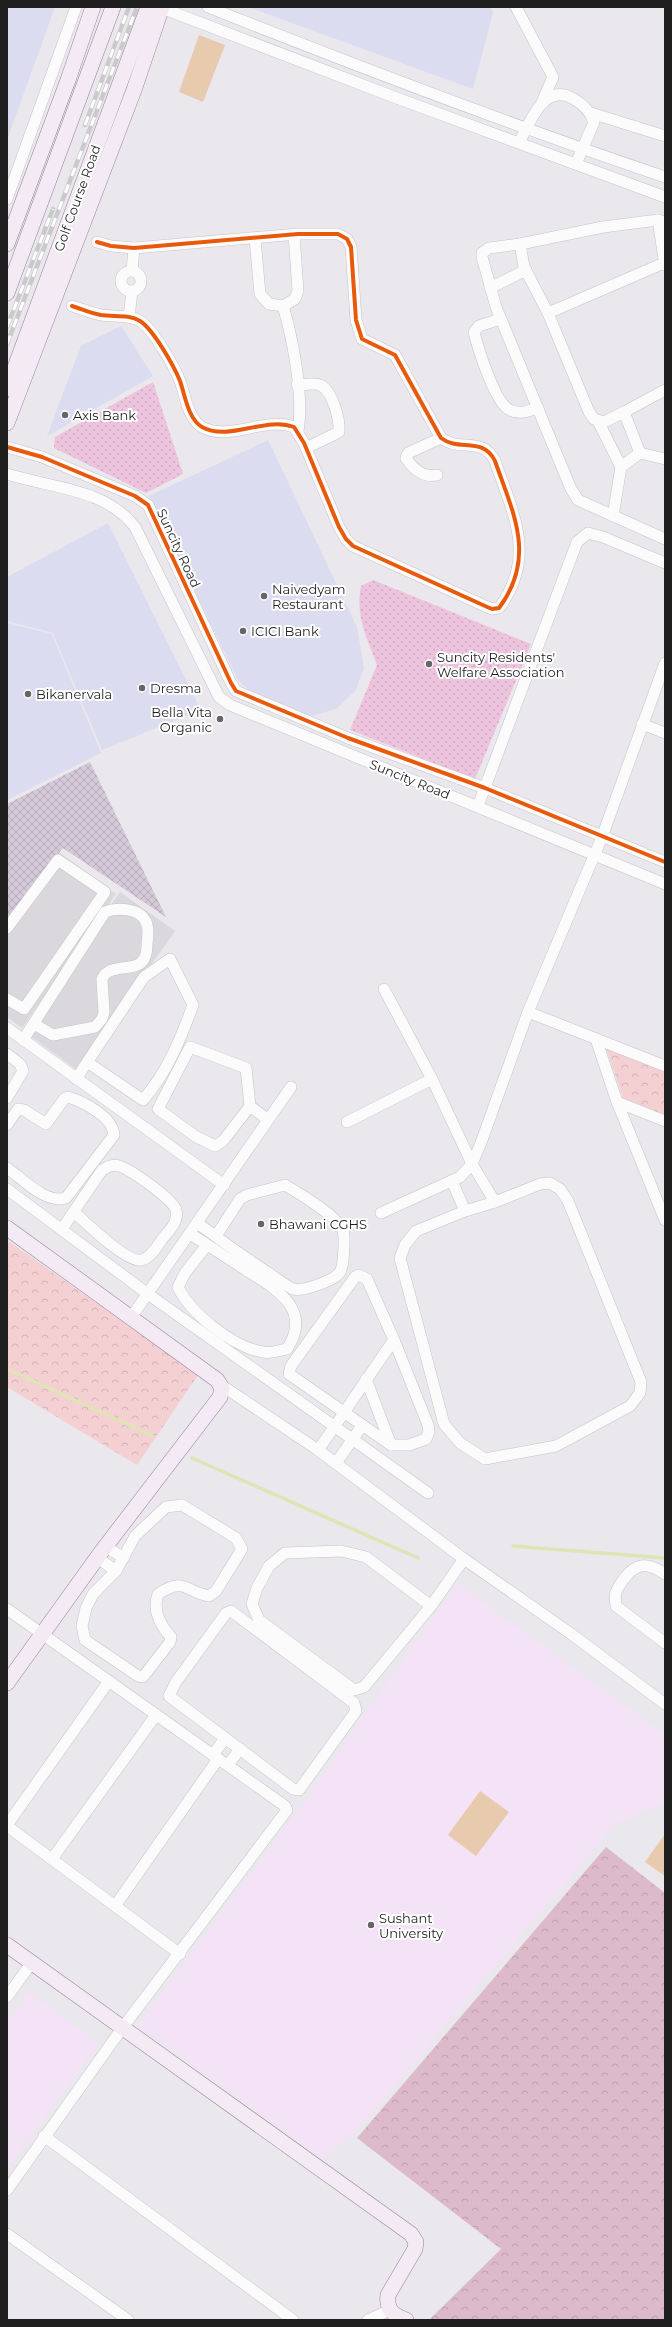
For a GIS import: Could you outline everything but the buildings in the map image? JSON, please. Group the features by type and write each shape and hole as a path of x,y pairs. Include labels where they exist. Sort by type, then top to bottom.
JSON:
{"street":[{"path":"7,199 76,7"},
{"path":"7,244 68,80 93,7"},
{"path":"7,293 113,7"},
{"path":"7,423 134,90 157,7 180,11 394,98 665,197"},
{"name":"Golf Course Road","path":"7,389 120,84 157,7"},
{"path":"208,7 398,82 665,177"},
{"path":"516,7 553,77 543,100 519,143"},
{"path":"337,76 343,61"},
{"path":"68,80 84,86"},
{"path":"394,98 398,82"},
{"path":"120,84 134,90"},
{"path":"543,100 559,94 569,96 582,104 591,113 594,122 584,149 576,164"},
{"path":"591,113 665,136"},
{"path":"548,313 664,264 662,221 603,226 520,244 488,248 482,252 484,271 500,319 578,500 665,539"},
{"path":"97,242 111,246 134,248 294,235 338,234 347,239 351,247 359,332 362,339 395,355 441,438 447,443 481,446 488,450 495,461 517,524 520,538 519,560 505,600 499,608 485,606 353,546 346,540 298,431 300,413 297,385 293,351 284,306"},
{"path":"255,239 260,294 269,304 284,306 296,299 298,291 294,235"},
{"path":"520,244 526,270 548,313 589,412 598,421 621,467 613,516"},
{"path":"129,317 132,291 138,289 141,280 138,274 132,271 134,248"},
{"path":"490,288 526,270"},
{"path":"72,306 102,315 129,317 139,320 149,327 179,380 194,421 200,426 218,432 285,424 298,431"},
{"path":"500,319 479,326 474,332 479,352 502,404 509,410 522,413 538,408"},
{"path":"297,385 314,384 327,391 340,425 339,432 306,448"},
{"path":"598,421 604,422 665,390"},
{"path":"624,412 640,454"},
{"path":"437,475 429,477 420,473 410,465 406,458 408,453 441,438"},
{"name":"Suncity Road","path":"7,447 42,457 135,496 148,506 231,684 240,692 348,738 485,788"},
{"path":"621,467 640,454 665,459"},
{"name":"Suncity Road","path":"7,474 90,495 124,513 135,527 219,697 230,705 665,884"},
{"path":"478,806 577,542 588,533 603,537 665,563"},
{"path":"381,1213 452,1181 465,1172 472,1164 528,1012 595,856 665,662"},
{"path":"642,724 665,733"},
{"path":"485,788 665,862"},
{"path":"7,928 58,860 105,892 24,1009 7,999"},
{"path":"23,1040 105,912 114,908 124,909 143,918 146,922 148,934 144,959 140,964 112,970 103,975 104,1012 100,1022 89,1029 53,1035 34,1024"},
{"path":"76,1079 87,1062 144,977 170,959 193,1005 180,1039 153,1089 142,1100 87,1062"},
{"path":"384,989 432,1079 472,1164 495,1202"},
{"path":"528,1012 665,1066"},
{"path":"7,1028 224,1185"},
{"path":"596,1039 617,1102 665,1220"},
{"path":"250,1106 224,1141 215,1146 195,1136 158,1109 190,1047 246,1068 250,1106 268,1120"},
{"path":"7,1054 20,1064 23,1071 7,1098"},
{"path":"347,1122 432,1079"},
{"path":"130,1319 291,1087"},
{"path":"7,1125 18,1109 24,1110 46,1124 64,1099 68,1097 80,1101 109,1122 114,1128 114,1135 66,1198 61,1200 47,1197 7,1168"},
{"path":"617,1102 665,1121"},
{"path":"62,1229 102,1170 108,1167 119,1166 170,1198 176,1208 177,1218 149,1256 142,1260 134,1260 121,1252 74,1212"},
{"path":"452,1181 465,1210"},
{"path":"550,1183 560,1189 568,1200 641,1382 640,1394 630,1406 556,1446 485,1460 460,1443 444,1424 400,1258 405,1245 416,1231 465,1210 495,1202 540,1184 550,1183"},
{"path":"197,1223 216,1236 294,1289 307,1289 335,1277 340,1273 344,1238 342,1230 315,1203 285,1185 247,1195 240,1199 216,1236"},
{"path":"7,1189 148,1294 334,1428 428,1493"},
{"path":"7,1228 130,1319 217,1380 222,1392 220,1397 102,1552 7,1683"},
{"path":"190,1234 273,1287 284,1297 295,1314 296,1329 294,1338 287,1349 265,1353 247,1348 226,1336 194,1311 183,1298 178,1287 185,1272 207,1245"},
{"path":"359,1275 367,1279 394,1340 429,1432 422,1442 399,1447 391,1445 343,1414 288,1372 355,1276 359,1275"},
{"path":"318,1450 394,1340"},
{"path":"366,1379 391,1445"},
{"path":"220,1385 318,1450 464,1559 570,1633 665,1704"},
{"path":"336,1463 362,1426"},
{"path":"182,1504 236,1538 242,1549 216,1592 209,1596 202,1595 187,1586 171,1586 158,1594 156,1610 160,1624 171,1637 170,1642 143,1677 138,1676 85,1640 82,1626 86,1608 93,1594 116,1571 124,1558 135,1536 140,1531 166,1508 182,1504"},
{"path":"432,1606 366,1558 341,1551 285,1553 270,1566 257,1588 252,1604 259,1620 354,1690 364,1687 432,1606 464,1559"},
{"path":"102,1552 124,1558"},
{"path":"102,1552 116,1571"},
{"path":"665,1574 654,1566 641,1566 630,1569 614,1593 616,1606 665,1643"},
{"path":"7,1609 228,1765 285,1806 288,1810 123,2027 7,2190"},
{"path":"231,1611 354,1703 356,1711 299,1790 293,1789 240,1749 169,1696 176,1682 226,1613 231,1611"},
{"path":"109,1681 7,1826 180,1954"},
{"path":"52,1859 156,1715"},
{"path":"115,1906 215,1757 225,1738"},
{"path":"228,1765 240,1749"},
{"path":"7,1945 412,2234 416,2242 415,2250 388,2295 387,2301 390,2310 396,2316 406,2320"},
{"path":"7,1997 32,1962"},
{"path":"44,2136 293,2320"},
{"path":"7,2234 128,2320"},
{"path":"368,2320 390,2310"}],"shaded area":[{"path":"7,7 55,7 7,140"},
{"path":"248,7 491,7 493,13 473,89"},
{"path":"199,35 225,45 203,102 179,92"},
{"path":"121,326 153,376 47,436 81,346"},
{"path":"153,382 183,474 146,493 54,448 55,437"},
{"path":"268,440 357,627 364,668 356,690 336,709 311,716 256,697 238,680 149,496"},
{"path":"108,523 201,710 102,750 53,633 7,621 7,577"},
{"path":"373,580 531,644 475,779 350,730 377,665 363,627 360,607 361,586"},
{"path":"7,623 52,634 101,753 7,800"},
{"path":"90,762 166,917 63,848 7,921 7,804"},
{"path":"60,853 116,894 22,1028 7,1017 7,925"},
{"path":"120,892 175,931 77,1070 22,1030"},
{"name":"Sushant University","path":"457,1583 665,1735 665,1800 662,1804 614,1825 351,2137 322,2158 138,2025 298,1810"},
{"path":"480,1791 509,1812 476,1856 448,1835"},
{"path":"665,1834 665,1876 645,1862"},
{"path":"29,1992 99,2044 24,2145 7,2132 7,2022"},
{"path":"7,2135 24,2147 7,2170"}],"green space":[{"path":"606,1048 665,1071 665,1115 623,1098"},
{"path":"7,1240 198,1375 137,1465 7,1387"},
{"path":"606,1847 665,1893 665,2320 429,2320 501,2249 357,2138"}],"waterway":[{"path":"7,1369 153,1436"},
{"path":"192,1458 418,1558"},
{"path":"513,1546 665,1558"}],"railway":[{"path":"85,125 129,7"},
{"path":"7,344 137,7"},
{"path":"7,327 53,209"}],"cycle path":[{"path":"72,306 101,315 131,317 145,325 157,340 173,366 180,381 190,413 202,427 213,431 224,432 271,424 283,424 294,427 304,443 339,527 346,539 353,546 492,609 499,608 510,589 517,571 519,553 518,535 514,517 495,461 490,453 477,446 455,444 441,438 395,355 362,339 356,320 351,247 347,239 338,234 298,234 134,248 111,246 97,242"},
{"path":"7,447 42,457 135,496 148,505 236,691 348,738 485,788 665,862"}],"place":[{"name":"Axis Bank","path":"65,415"},
{"name":"Naivedyam Restaurant","path":"264,596"},
{"name":"ICICI Bank","path":"243,631"},
{"name":"Suncity Residents' Welfare Association","path":"429,664"},
{"name":"Dresma","path":"142,688"},
{"name":"Bikanervala","path":"28,694"},
{"name":"Bella Vita Organic","path":"220,719"},
{"name":"Bhawani CGHS","path":"261,1224"},
{"name":"Sushant University","path":"371,1925"}]}
